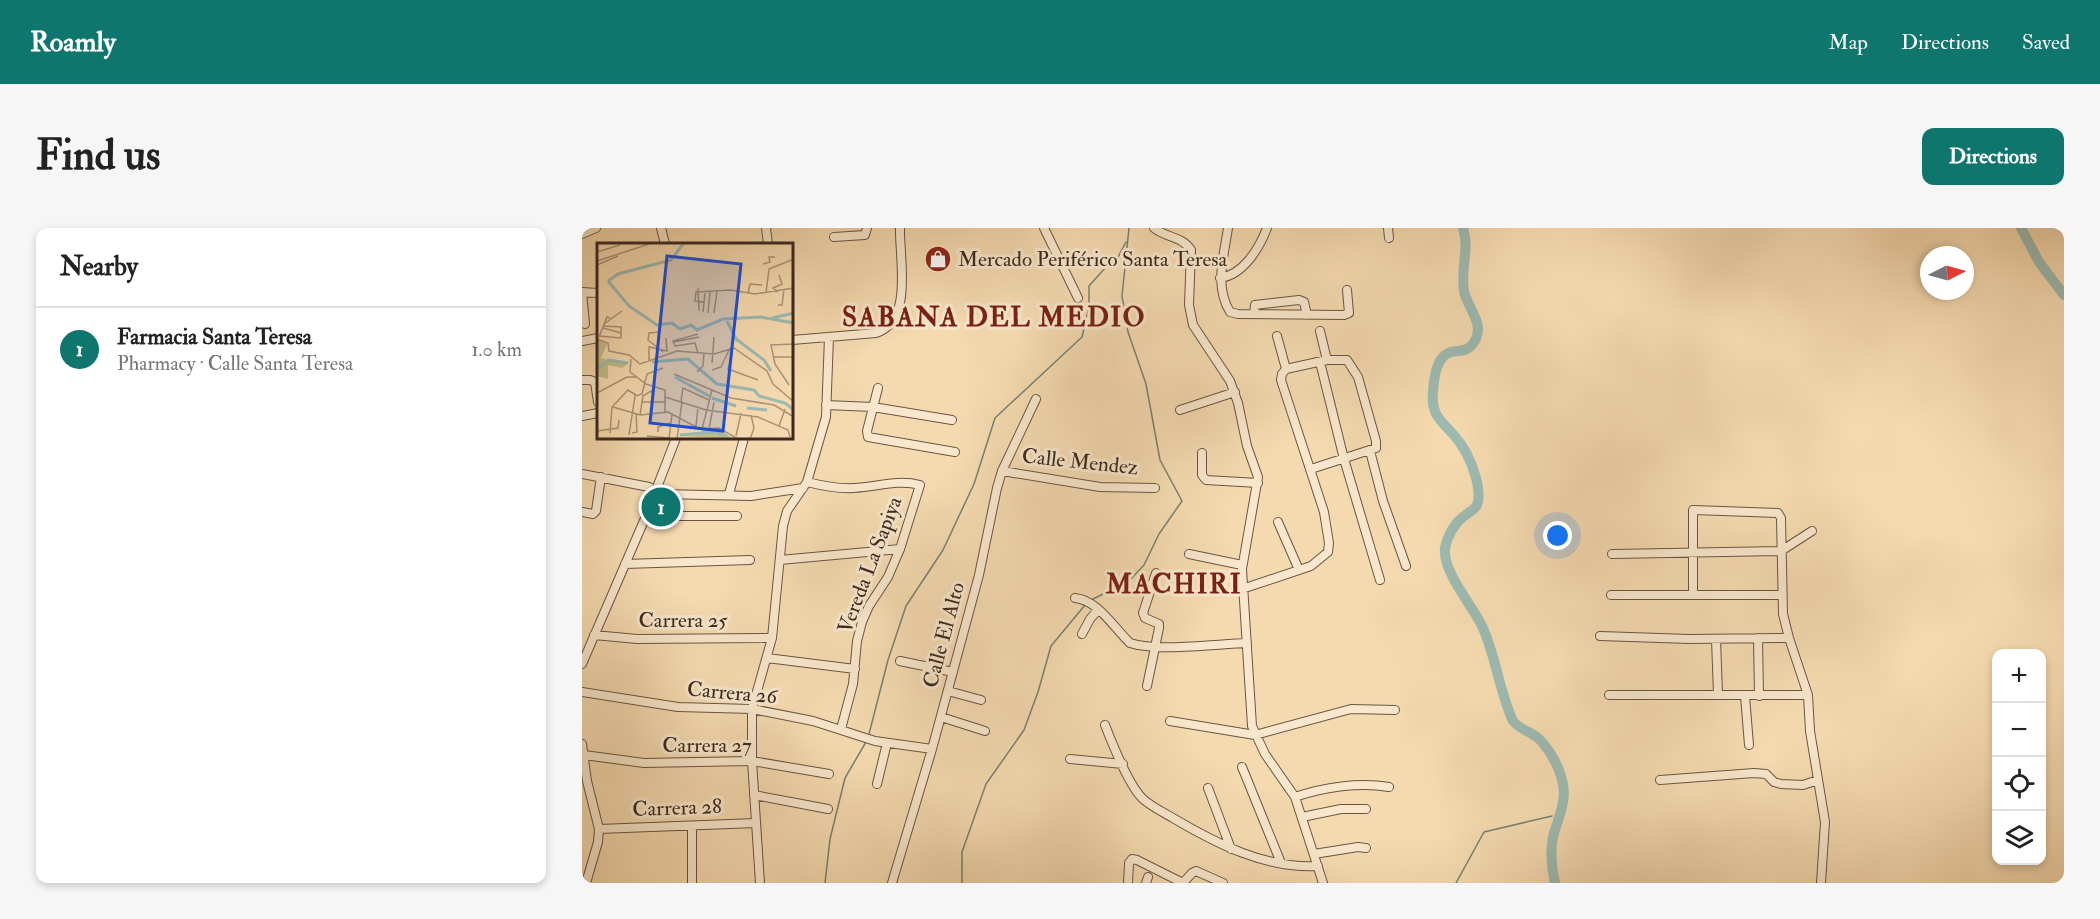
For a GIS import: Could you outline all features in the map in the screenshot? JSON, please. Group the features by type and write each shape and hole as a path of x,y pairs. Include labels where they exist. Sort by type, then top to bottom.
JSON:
{"street":[{"path":"582,234 596,228"},
{"path":"661,228 665,243"},
{"path":"766,228 768,243"},
{"path":"834,237 865,235 867,228"},
{"path":"794,340 876,333 884,330 897,311 902,290 900,228"},
{"path":"1044,228 1078,298"},
{"path":"1154,228 1160,233 1184,241 1191,250 1189,305 1193,325 1225,370 1235,392 1247,446 1258,477 1242,565 1251,713 1255,735 1295,797 1323,883"},
{"path":"1228,228 1220,278 1225,304 1230,312 1254,315 1344,315 1349,313 1347,291"},
{"path":"1220,278 1232,276 1238,272 1267,228"},
{"path":"1388,228 1389,238"},
{"path":"585,324 582,292 597,292"},
{"path":"1254,315 1255,305 1299,300 1304,302 1306,315"},
{"path":"1320,331 1323,361 1344,459 1380,580"},
{"path":"1276,336 1286,369"},
{"path":"760,883 752,761 752,709 772,638 774,598 783,526 787,511 805,485 821,435 826,405 829,337"},
{"path":"582,341 597,338"},
{"path":"1242,589 1311,566 1328,552 1326,522 1281,380 1286,369 1323,361 1347,360 1358,377 1376,448 1311,469"},
{"path":"582,380 595,382 597,395"},
{"path":"878,388 867,431 868,437 955,452"},
{"path":"1180,410 1235,392"},
{"name":"Calle El Alto","path":"892,883 932,749 979,575 1002,471 1036,399"},
{"path":"826,405 873,407 951,420"},
{"path":"582,416 597,413"},
{"path":"582,664 656,492 675,440"},
{"path":"729,494 743,440"},
{"path":"1370,451 1383,501 1406,566"},
{"path":"1202,453 1202,475 1206,480 1258,483"},
{"name":"Calle Mendez","path":"1002,471 1100,487 1155,488"},
{"path":"582,474 649,487 661,494 751,496 805,485"},
{"path":"582,512 593,514 596,511 601,477"},
{"name":"Vereda La Sapiya","path":"805,485 830,488 855,488 904,482 920,485 900,549 888,577 869,606 862,622 857,641 853,684 841,729"},
{"path":"1693,595 1693,510 1778,513 1781,518 1781,595 1789,638 1808,695 1810,731 1825,822 1821,883"},
{"path":"646,516 737,516"},
{"path":"1278,522 1299,570"},
{"path":"1612,554 1781,551 1812,531"},
{"path":"780,560 900,549"},
{"path":"1189,554 1242,565"},
{"path":"625,564 750,560"},
{"path":"1147,686 1159,624 1145,618 1143,613 1156,573"},
{"path":"1611,595 1781,595"},
{"path":"1079,598 1094,607 1130,643 1155,646 1247,642"},
{"path":"1082,634 1094,607"},
{"name":"Carrera 25","path":"594,635 637,639 772,638"},
{"path":"1600,636 1789,638"},
{"path":"1758,638 1759,696"},
{"path":"1716,639 1718,695"},
{"path":"767,658 855,669"},
{"path":"900,661 953,672"},
{"path":"948,691 981,700"},
{"name":"Carrera 26","path":"582,692 678,707 752,709 813,721 875,741 932,749"},
{"path":"1609,695 1808,695"},
{"path":"1745,696 1749,746"},
{"path":"1170,721 1255,735 1328,713 1351,709 1395,710"},
{"path":"941,717 985,731"},
{"path":"1105,725 1116,754 1143,800 1231,849 1271,862 1304,867 1318,866"},
{"path":"877,784 888,743"},
{"path":"582,744 587,781 600,829 597,849 586,883"},
{"name":"Carrera 27","path":"584,755 644,763 752,761 829,774"},
{"path":"1070,759 1123,765"},
{"path":"1242,767 1281,863"},
{"path":"1660,780 1754,773 1766,774 1774,782 1792,786 1818,780"},
{"path":"1295,797 1351,786 1389,787"},
{"path":"1208,788 1231,849"},
{"path":"754,795 828,809"},
{"path":"1302,817 1341,809 1366,809"},
{"name":"Carrera 28","path":"600,829 756,823"},
{"path":"692,826 692,883"},
{"path":"1314,854 1358,847 1366,848"},
{"path":"1128,883 1129,863 1137,860 1183,883 1196,871 1223,883"}],"waterway":[{"path":"1091,600 1128,582 1144,565 1159,534 1182,501 1160,460 1146,384 1128,332 1122,296 1129,228"},
{"path":"1463,228 1466,244 1464,291 1477,322 1477,335 1469,348 1451,352 1442,358 1435,374 1433,405 1437,416 1457,439 1470,461 1477,481 1478,499 1476,507 1451,531 1445,548 1445,557 1453,577 1487,637 1513,721 1542,742 1562,778 1564,794 1552,842 1555,883"},
{"path":"2021,228 2039,262 2064,295"},
{"path":"869,734 888,660 906,606 943,550 974,484 995,418 1082,337 1089,307 1089,286 1106,267 1116,261 1126,242"},
{"path":"962,883 962,852 986,784 1024,730 1051,646 1085,605"},
{"path":"825,883 830,839 845,778 866,742"},
{"path":"1456,883 1484,832 1552,816"}],"place":[{"name":"Mercado Periférico Santa Teresa","path":"938,259"},
{"name":"Farmacia Santa Teresa","path":"661,507"}],"district":[{"name":"SABANA DEL MEDIO","path":"994,317"},
{"name":"MACHIRI","path":"1174,584"}]}
